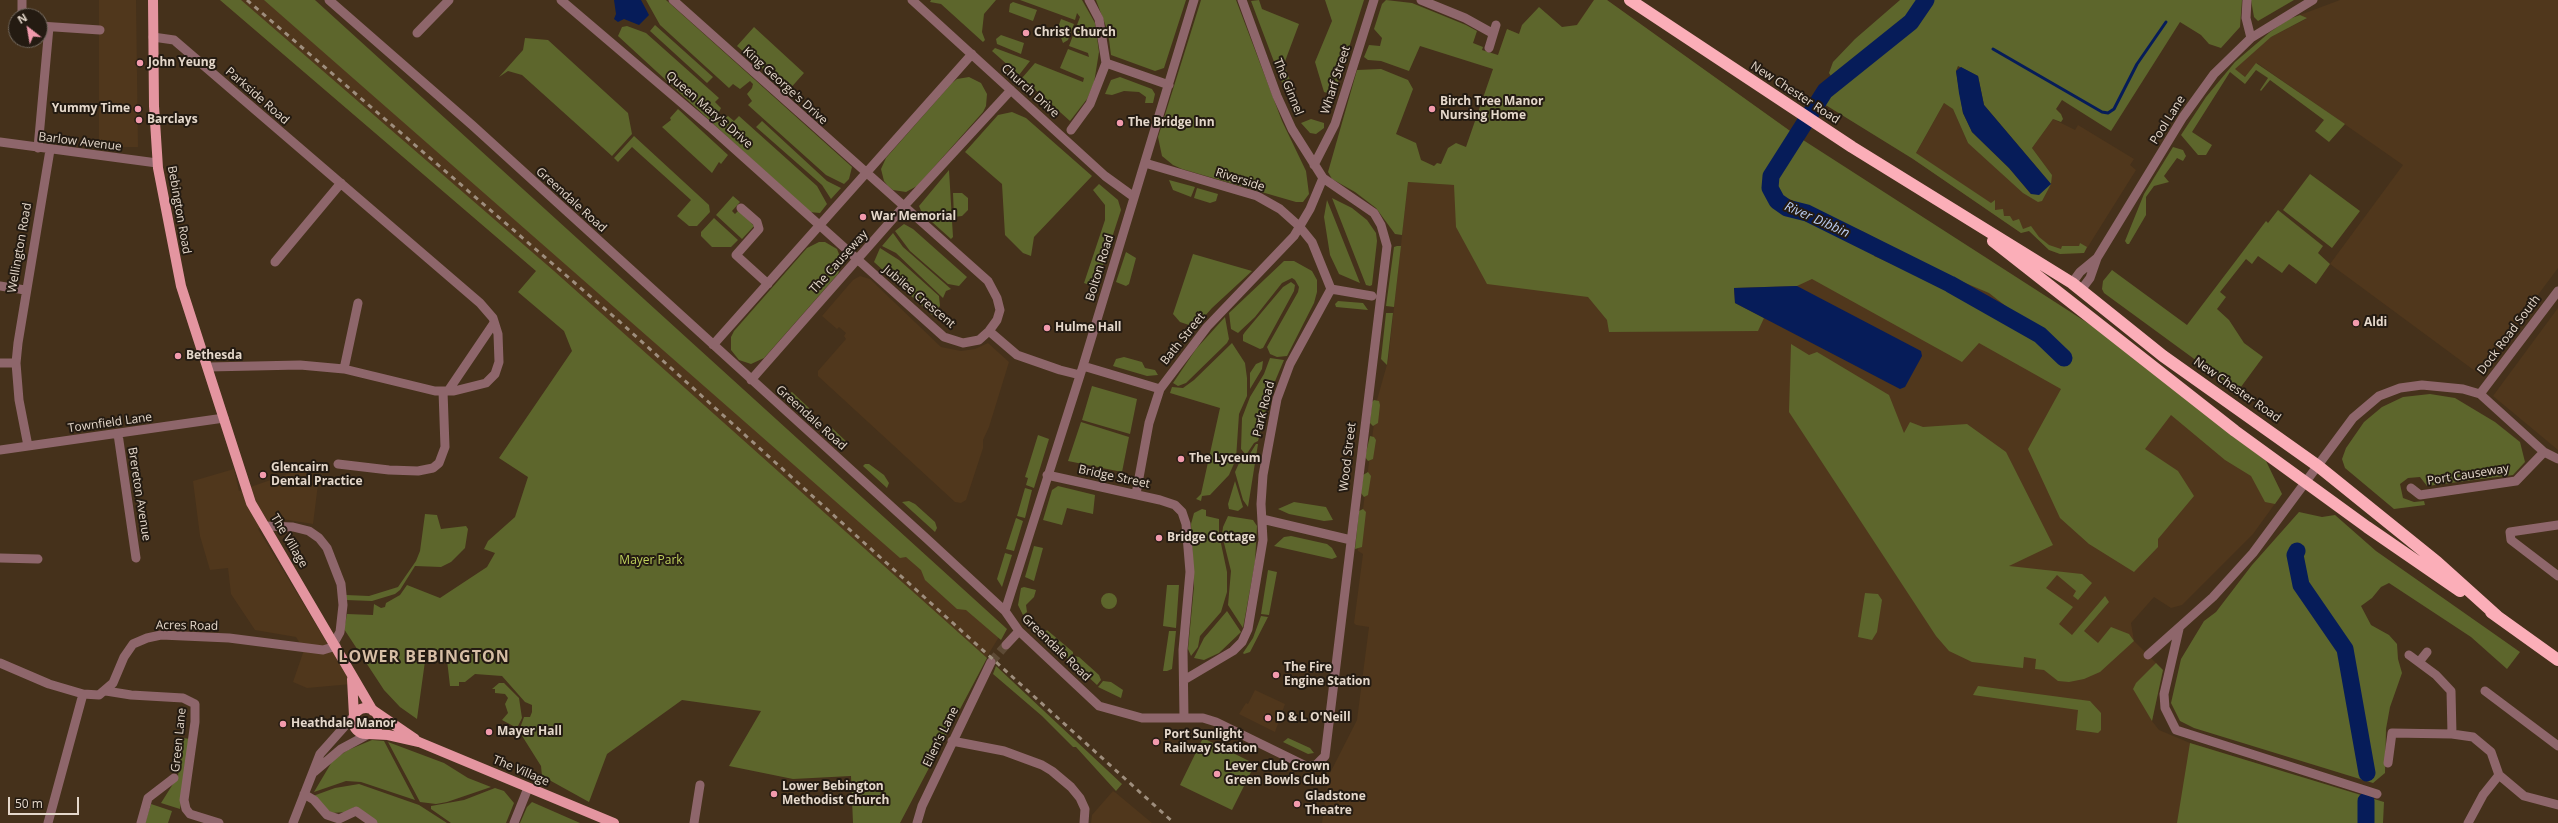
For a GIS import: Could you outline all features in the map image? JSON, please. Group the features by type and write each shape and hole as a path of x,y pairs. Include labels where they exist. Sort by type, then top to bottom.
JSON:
{"highway":[{"name":"New Chester Road","path":"1630,0 1852,147 2076,287 2163,356 2318,466 2437,562 2497,616"},
{"name":"New Chester Road","path":"1948,206 2230,426 2367,527 2497,616 2558,660"},
{"path":"2069,299 2076,287"}],"main road":[{"name":"Bebington Road","path":"153,0 154,106 157,163 161,191 181,286 224,418"},
{"name":"The Village","path":"224,418 247,492 265,526 374,711 419,742"},
{"name":"The Village","path":"349,669 354,693 353,716"},
{"path":"360,709 374,711 379,723 375,730 367,734 355,730 353,716 360,709"},
{"name":"The Village","path":"367,734 388,735 419,742 614,823"}],"street":[{"name":"Greendale Road","path":"330,0 472,126 1005,611 1019,631 1099,706 1142,718 1203,718 1216,722 1298,763 1306,766 1316,765"},
{"path":"417,33 449,0"},
{"name":"Queen Mary's Drive","path":"561,0 704,122 837,242"},
{"name":"King George's Drive","path":"673,0 866,174 884,188"},
{"path":"1071,130 1090,104 1106,64 1102,31 1089,0"},
{"name":"Bolton Road","path":"1005,611 1047,475 1082,370 1194,0"},
{"name":"The Ginnel","path":"1242,0 1277,96 1292,129 1322,178"},
{"name":"Wharf Street","path":"1314,165 1335,124 1374,0"},
{"path":"1421,0 1494,29 1489,48"},
{"path":"2247,0 2246,18 2251,38"},
{"name":"Pool Lane","path":"2076,287 2090,278 2097,258 2183,117 2214,74 2251,38 2313,0"},
{"name":"Church Drive","path":"917,1 972,54 1105,176 1134,196"},
{"path":"48,26 100,30"},
{"name":"Parkside Road","path":"153,37 174,40 341,183 480,303 488,311 498,334 499,362 495,374 486,383 446,391 344,369 300,365 208,367"},
{"path":"38,148 43,48"},
{"path":"713,345 820,227 972,54"},
{"path":"1106,64 1169,85"},
{"name":"The Causeway","path":"751,380 857,259 1011,90"},
{"name":"Barlow Avenue","path":"0,142 50,150 157,163"},
{"name":"Wellington Road","path":"28,446 19,400 16,363 25,290 50,150"},
{"name":"Riverside","path":"1145,163 1257,196 1280,208 1300,226 1312,242 1331,289"},
{"path":"1300,226 1310,208 1322,178"},
{"name":"Wood Street","path":"1316,765 1325,756 1387,246 1382,225 1374,213 1322,178"},
{"path":"276,262 341,183"},
{"name":"Jubilee Crescent","path":"837,242 944,337 963,343 979,340 989,331 997,320 1000,310 993,289 975,268 884,188"},
{"path":"741,208 757,222 759,229 736,255 768,284"},
{"name":"Bath Street","path":"1136,494 1149,423 1160,389 1207,326 1259,275 1294,236 1300,226"},
{"path":"0,286 25,290"},
{"path":"1331,289 1372,296"},
{"name":"Park Road","path":"1184,680 1214,664 1242,642 1252,617 1263,545 1263,475 1277,399 1290,364 1331,289"},
{"name":"Dock Road South","path":"2480,394 2558,291"},
{"path":"344,369 358,303"},
{"path":"338,464 389,470 418,471 433,468 439,463 445,447 446,391 494,322"},
{"path":"989,331 1017,355 1060,370 1082,370 1160,389"},
{"path":"0,363 16,363"},
{"path":"2148,655 2179,629 2213,597 2252,553 2353,418 2379,396 2400,388 2422,385 2463,389 2480,394 2544,452 2558,459"},
{"name":"Townfield Lane","path":"0,450 224,418"},
{"name":"Brereton Avenue","path":"118,434 136,558"},
{"name":"Port Causeway","path":"2411,488 2420,495 2516,481 2544,452"},
{"name":"Bridge Street","path":"1047,475 1136,494 1174,505 1182,512 1186,524 1190,572 1183,650 1184,680"},
{"path":"1262,519 1351,540"},
{"path":"2558,525 2510,532 2511,540 2558,576"},
{"path":"265,526 293,527 309,531 319,538 327,548 341,584 343,605 340,632 335,644"},
{"path":"0,558 39,559"},
{"path":"2179,629 2164,694 2165,708 2176,730 2377,794"},
{"path":"1006,645 1019,631"},
{"name":"Acres Road","path":"106,691 113,683 124,657 133,644 147,638 161,635 229,638 323,650 335,644"},
{"path":"2418,662 2427,652"},
{"path":"2409,655 2436,675 2451,691 2452,734"},
{"path":"0,662 49,684 83,694 99,695 106,691"},
{"name":"Ellen's Lane","path":"917,823 922,806 991,662"},
{"path":"1184,680 1184,718"},
{"name":"Green Lane","path":"106,691 131,696 183,698 195,704 195,722 184,800 186,809 190,814 219,823"},
{"path":"2485,691 2558,746"},
{"path":"48,823 83,694"},
{"path":"293,823 310,778 328,744 353,716"},
{"path":"2388,763 2392,733 2452,734 2473,738 2491,752 2499,775 2524,796 2558,805"},
{"path":"310,778 337,752 367,734"},
{"path":"952,741 1004,752 1036,762 1052,771 1071,787 1080,798 1085,809 1084,823"},
{"path":"2468,823 2483,795 2499,775"},
{"path":"141,823 148,798 174,778"},
{"path":"694,823 700,785"},
{"path":"514,823 528,788"},
{"path":"304,794 314,800 327,815 339,819 356,811 373,823"}],"shaded area":[{"path":"99,0 136,0 138,147 99,147"},
{"path":"220,0 313,0 1005,627 977,673 536,271"},
{"path":"614,0 641,0 649,15 639,25 624,19 618,22 614,19 616,14"},
{"path":"1594,0 1607,0 1816,150 2097,329 2266,461 2282,494 2253,534 2182,605 2171,608 2154,597 2131,623 2134,641 2163,670 2152,721 2159,730 2190,743 2340,789 2338,823 1322,823 1328,777 1357,720 1369,627 1356,625 1354,623 1363,554 1358,551 1358,548 1377,400 1388,361 1408,182 1454,185 1507,29 1519,34 1522,25 1563,44"},
{"path":"2340,0 2558,0 2558,268 2479,374 2330,264 2403,165 2257,63 2245,77 2234,69 2271,37 2306,19 2300,15"},
{"path":"1961,67 1978,76 1984,105 2051,184 2039,195 2031,194 2009,168 1972,132 1963,113 1959,93 1956,71"},
{"path":"1944,103 1953,109 1968,143 2052,175 2032,148 2053,119 2075,130 2078,125 2134,159 2130,165 2136,170 2084,253 2060,254 2049,250 2029,231 2021,233 1913,159"},
{"path":"860,276 870,279 941,347 961,351 975,349 988,343 1009,362 989,427 983,440 983,448 966,500 961,503 955,502 818,376 818,371 846,339 844,336 846,333 839,327 837,329 822,316 853,280"},
{"path":"1797,286 1921,351 1922,356 1905,387 1900,389 1735,303 1734,288"},
{"path":"2558,308 2558,450 2493,396"},
{"path":"305,468 310,485 318,484 313,524 276,518 258,529 352,684 307,688 293,682 304,650 296,637 255,630 231,594 228,568 210,570 200,536 193,481 234,469 239,491"},
{"path":"1255,690 1285,704 1275,732 1239,714 1246,703 1248,704"},
{"path":"1113,791 1152,823 1091,823 1092,815"}],"green space":[{"name":"Mayer Park","path":"220,0 241,0 554,271 987,658 900,823 853,823 851,776 793,779 729,766 761,711 682,700 607,754 589,802 542,776 541,766 519,731 524,717 530,717 532,705 525,702 502,676 475,674 465,682 459,682 459,686 450,686 446,651 426,654 417,719 400,707 384,690 344,629 347,614 373,615 374,604 381,608 385,607 386,603 400,595 407,585 440,598 487,567 495,553 484,549 488,541 515,517 528,477 499,458 572,351 564,331 518,292 536,271"},
{"path":"264,0 315,0 1007,629 1001,640 966,610 957,609 925,580 921,570 906,557 900,558"},
{"path":"646,0 666,0 852,167 849,179 844,184 826,175 748,105 752,101 747,94 752,88 753,84 750,81 740,89 733,84 729,88 660,25"},
{"path":"931,0 996,0 984,14 982,32 985,40 983,42 941,4 930,2"},
{"path":"1020,0 1082,0 1095,23 1099,52 1094,83 1087,99 1070,121 1022,78 1035,63 1083,82 1084,78 1060,68 1068,49 1089,57 1088,53 1069,46 1080,17 1077,13 1075,20"},
{"path":"1096,0 1186,0 1164,68 1155,71 1111,55 1108,32"},
{"path":"1201,0 1236,0 1282,121 1306,171 1309,194 1303,202 1296,202 1182,169 1173,165 1162,156 1158,137"},
{"path":"1259,0 1262,9 1299,24 1284,64 1276,67 1251,1"},
{"path":"1325,0 1364,0 1334,95 1324,92 1315,62 1332,21"},
{"path":"1386,0 1412,3 1466,25 1477,31 1473,43 1483,47 1482,50 1498,55 1507,29 1519,34 1522,25 1539,7 1562,27 1577,25 1594,0 1607,0 1793,133 1767,174 1765,182 1771,203 1786,214 1806,218 1874,252 1874,256 1948,289 2033,336 2060,361 2057,341 2025,321 1989,293 1944,274 1864,232 1780,195 1777,181 1800,138 2097,329 2266,461 2282,494 2275,504 2265,502 2251,476 2225,460 2171,415 2145,449 2178,471 2194,496 2158,539 2158,547 2134,572 2089,544 2060,518 2028,449 2061,389 1979,343 1962,362 1812,279 1797,286 1734,288 1735,303 1764,318 1758,331 1609,332 1607,320 1588,297 1487,284 1456,227 1454,185 1408,182 1402,235 1395,234 1376,208 1355,192 1332,179 1328,172 1357,70 1381,69 1408,80 1413,89 1396,134 1416,143 1421,160 1434,166 1437,163 1441,164 1448,148 1456,143 1466,147 1493,69 1420,46 1409,71 1381,61 1368,60 1364,57 1369,45 1380,46 1382,38 1374,29 1382,4"},
{"path":"1900,0 2242,0 2240,27 2221,48 2209,44 2201,35 2180,22 2111,131 2062,100 2056,109 2061,114 2063,119 2061,122 2053,119 2032,148 2052,175 2051,184 2042,201 2038,202 2023,193 1968,143 1953,109 1944,103 1916,153 1991,203 1995,200 1995,210 2003,209 2004,216 2010,216 2013,221 2019,219 2023,229 2031,226 2039,237 2049,245 2061,249 2062,246 2079,246 2080,243 2087,247 2084,253 2060,254 2049,250 2029,231 2021,233 1913,159 1824,104 1838,87 1829,73 1833,62 1855,39","holes":["1958,66 1978,76 1984,105 2051,184 2031,194 2009,168 1972,132 1963,113 1956,71"]},
{"path":"2251,0 2294,0 2258,21 2254,17"},
{"path":"1013,2 1037,10 1033,21 1009,12 1010,4"},
{"path":"2300,15 2307,18 2271,37 2235,69 2245,77 2256,63 2345,124 2329,142 2315,131 2324,120 2270,80 2261,91 2260,90 2268,78 2256,70 2245,84 2230,72 2192,132 2212,145 2206,155 2198,155 2181,135 2206,97 2235,62 2270,32 2289,19"},
{"path":"1061,19 1074,24 1068,40 1063,43 1060,35 1055,36"},
{"path":"655,25 713,77 707,83 650,31"},
{"path":"627,26 646,33 719,98 715,102 721,108 715,120 718,122 728,116 734,121 739,116 817,186 827,204 820,213 809,212 618,36 622,27"},
{"path":"754,27 804,73 788,91 737,46"},
{"path":"1001,35 1024,43 1021,54 997,44 996,39"},
{"path":"525,38 548,40 628,113 632,134 612,156 522,75 508,71 499,77 523,50"},
{"path":"995,48 1030,61 1019,75 992,51"},
{"path":"1285,67 1293,88 1285,91 1277,69"},
{"path":"969,77 981,83 987,94 986,106 983,112 917,186 906,192 893,190 884,181 881,169 886,158 952,83 957,79"},
{"path":"1120,77 1152,89 1155,94 1153,103 1145,103 1146,97 1139,92 1124,91 1112,95 1105,94 1111,80"},
{"path":"678,109 728,155 721,164 719,162 712,173 662,127 671,120 670,118"},
{"path":"1012,112 1026,118 1092,176 1034,237 1031,256 1023,253 1005,235 1002,184 965,152 998,115"},
{"path":"1311,119 1324,123 1324,128 1316,134 1310,133 1301,123"},
{"path":"762,121 827,181 841,188 831,199 822,185 756,127"},
{"path":"634,136 709,205 710,212 697,226 689,226 677,216 691,200 632,147 618,162 614,158"},
{"path":"2173,147 2183,150 2186,156 2183,161 2177,158 2164,176 2169,182 2154,186 2146,197 2146,215 2129,244 2127,244 2125,241 2144,194"},
{"path":"949,170 953,237 951,239 922,213 919,206"},
{"path":"2310,174 2360,211 2332,248 2283,210"},
{"path":"1169,180 1195,187 1191,197 1173,190"},
{"path":"1099,184 1118,200 1121,210 1096,287 1084,283 1105,220 1105,205 1093,190"},
{"path":"1197,188 1218,194 1216,201 1210,203 1194,198"},
{"path":"953,193 962,193 968,198 968,210 962,216 954,217"},
{"path":"733,196 740,202 732,211 735,214 739,210 754,226 742,239 716,215"},
{"path":"1332,198 1352,208 1367,220 1376,233 1377,241 1372,285 1370,286 1366,285"},
{"path":"1327,200 1360,283 1339,274 1330,255 1324,217"},
{"path":"2278,210 2323,246 2318,253 2330,264 2316,284 2289,264 2282,273 2258,256 2252,264 2246,259 2220,292 2226,297 2217,309 2229,320 2244,343 2263,357 2238,391 2104,293 2102,289 2103,281 2112,270 2187,325 2266,221 2268,223"},
{"path":"714,218 738,240 731,247 712,247 701,236 701,232"},
{"path":"904,224 913,229 967,277 959,286 948,284 910,251 895,231"},
{"path":"893,233 903,247 951,289 946,291 943,298 896,253 882,246"},
{"path":"819,242 825,242 837,249 842,262 838,274 764,358 751,364 739,360 731,350 731,337 734,331 807,248"},
{"path":"1401,246 1394,307 1386,306 1394,247"},
{"path":"880,248 899,260 939,296 940,306 932,315 874,262"},
{"path":"1126,252 1136,258 1129,284 1126,286 1116,282"},
{"path":"1193,254 1252,271 1212,308 1195,327 1180,322 1173,314"},
{"path":"1284,261 1294,261 1312,271 1317,280 1317,292 1314,303 1287,356 1277,357 1270,354 1267,347 1298,292 1299,287 1295,280 1292,278 1282,283 1255,317 1238,333 1231,329 1229,313"},
{"path":"1291,282 1295,285 1294,291 1263,348 1260,349 1243,341 1243,335 1245,332 1283,287"},
{"path":"1338,301 1363,303 1368,310 1336,307 1335,304"},
{"path":"1386,313 1393,313 1387,365 1381,359"},
{"path":"1225,317 1229,339 1227,343 1186,383 1178,386 1173,383 1196,349"},
{"path":"1232,343 1245,363 1247,378 1247,396 1239,414 1236,459 1229,475 1210,495 1202,496 1201,501 1196,499 1201,494 1220,408 1170,393 1172,387 1183,388 1194,380"},
{"path":"1791,344 1809,355 1817,352 1889,395 1904,433 1910,422 1923,427 1967,424 2006,452 2053,545 2009,566 2082,574 2092,583 2078,600 2073,596 2076,591 2057,575 2046,588 2073,607 2059,624 2072,635 2105,596 2109,602 2084,631 2098,643 2111,627 2129,634 2134,641 2100,672 2084,679 2069,682 2058,681 2044,670 2035,669 2036,659 2024,657 2023,668 1972,662 1949,651 1936,636 1789,412"},
{"path":"1124,357 1142,362 1145,368 1155,370 1158,375 1147,376 1113,366 1116,359"},
{"path":"1270,358 1284,360 1273,386 1258,441 1254,443 1246,455 1241,449 1242,418 1250,397 1264,374"},
{"path":"1263,361 1262,369 1250,389 1250,373 1256,364"},
{"path":"1092,386 1137,399 1130,434 1082,420"},
{"path":"792,392 809,408 805,414 785,395"},
{"path":"2430,394 2455,398 2495,422 2520,442 2525,462 2513,475 2427,486 2420,477 2408,478 2400,484 2403,498 2414,502 2424,501 2425,505 2394,509 2345,468 2342,459 2346,448 2364,422 2382,407 2403,397"},
{"path":"1374,400 1379,401 1380,405 1378,423 1373,426 1370,423 1372,402"},
{"path":"1081,422 1129,437 1122,472 1068,461"},
{"path":"832,428 849,444 844,449 825,431"},
{"path":"1038,435 1049,439 1034,488 1026,485 1028,478 1025,477"},
{"path":"1370,436 1374,437 1376,440 1373,459 1368,461 1365,457"},
{"path":"1256,444 1258,444 1248,507 1243,500 1235,472 1243,457 1248,457"},
{"path":"865,464 869,464 884,475 889,483 887,488 863,466"},
{"path":"1368,472 1371,476 1368,495 1364,497 1361,493 1363,475"},
{"path":"1235,481 1243,507 1238,511 1229,509 1228,504"},
{"path":"1058,486 1095,495 1093,514 1067,508 1062,525 1043,520 1052,490"},
{"path":"1025,488 1032,490 1025,518 1017,516"},
{"path":"909,501 915,504 935,522 937,528 935,532 902,502"},
{"path":"1294,502 1326,507 1333,520 1324,521 1289,514 1278,509"},
{"path":"1202,509 1206,510 1206,516 1219,519 1219,534 1227,572 1227,592 1221,612 1200,636 1198,647 1191,656 1188,649 1194,587 1191,524 1194,513"},
{"path":"1363,509 1366,512 1362,547 1355,549 1359,511"},
{"path":"2299,512 2322,517 2335,515 2376,551 2520,652 2507,669 2471,637 2389,583 2381,587 2372,598 2361,606 2371,625 2389,635 2397,644 2398,659 2402,673 2390,707 2386,729 2385,773 2373,783 2194,728 2180,721 2171,703 2181,659 2204,621 2216,612 2252,565"},
{"path":"425,514 437,515 441,529 466,526 468,529 465,548 451,562 441,567 415,566 400,590 395,594 372,601 346,600 346,595 369,596 398,587 416,561 420,551"},
{"path":"1228,516 1253,520 1257,526 1255,562 1243,628 1228,605 1231,571 1222,535 1223,527"},
{"path":"1016,518 1023,521 1014,551 1006,549"},
{"path":"1291,536 1327,544 1332,548 1337,557 1332,559 1274,546 1284,537"},
{"path":"1034,546 1043,548 1034,581 1025,577"},
{"path":"1005,553 1012,555 1002,587 997,579"},
{"path":"1268,570 1277,572 1269,615 1261,614"},
{"path":"1167,585 1179,585 1176,628 1163,626"},
{"path":"1024,587 1036,590 1034,597 1026,605 1027,612 1023,615 1018,605 1021,588"},
{"path":"1109,593 1115,595 1117,601 1115,607 1109,609 1103,607 1101,601 1103,595"},
{"path":"1865,593 1878,594 1882,600 1877,632 1872,640 1858,637"},
{"path":"1227,611 1241,632 1219,653 1204,660 1194,658 1204,638"},
{"path":"1261,616 1268,617 1250,652 1244,654 1243,653 1253,638"},
{"path":"1047,630 1073,652 1073,655 1068,659 1043,634"},
{"path":"1169,631 1176,631 1172,669 1163,671"},
{"path":"1074,656 1079,657 1099,675 1101,680 1097,685 1070,660"},
{"path":"2156,663 2163,670 2152,721 2133,689 2136,683"},
{"path":"996,666 1122,784 1116,791 1076,747 1073,747 1042,716 993,674"},
{"path":"1103,681 1111,682 1123,690 1121,698 1098,687"},
{"path":"499,683 504,683 519,698 522,718 517,728 502,720 508,713 505,704 508,698 505,694 495,693 495,689 492,689"},
{"path":"1978,686 2090,701 2101,713 2101,730 2098,733 2076,730 2078,710 1973,695"},
{"path":"183,738 190,739 180,809 161,803 178,776"},
{"name":"Lever Club Crown Green Bowls Club","path":"1203,738 1255,764 1232,810 1180,785"},
{"path":"1288,738 1310,748 1314,753 1308,754 1283,742"},
{"path":"372,740 384,741 415,800 361,782 346,781 314,792 333,760 348,750"},
{"path":"388,742 444,763 468,778 491,787 447,802 436,804 420,802"},
{"path":"2190,743 2384,802 2383,823 2177,823"},
{"path":"359,784 419,805 447,823 377,823 354,807 347,812 331,813 313,796 335,788"},
{"path":"495,788 504,791 514,803 506,823 451,823 431,809 431,806 464,800"},
{"path":"532,802 580,823 520,823 527,807"},
{"path":"151,804 172,811 168,823 145,823"}],"waterway":[{"name":"River Dibbin","path":"1926,0 1911,22 1825,91 1771,176 1770,188 1777,201 1787,208 1807,213 1950,284 2040,335 2064,358"},
{"path":"1993,49 2102,112 2108,113 2114,109 2137,64 2166,22"},
{"path":"2297,551 2295,555 2301,585 2345,649 2367,773"},
{"path":"2366,801 2366,823"}],"tunnel":[{"path":"991,662 1006,645"}],"railway":[{"path":"247,0 620,322 1174,823"}],"place":[{"name":"Christ Church","path":"1026,33"},
{"name":"John Yeung","path":"140,63"},
{"name":"Yummy Time","path":"138,109"},
{"name":"Birch Tree Manor Nursing Home","path":"1432,109"},
{"name":"Barclays","path":"139,120"},
{"name":"The Bridge Inn","path":"1120,123"},
{"name":"War Memorial","path":"863,217"},
{"name":"Aldi","path":"2356,323"},
{"name":"Hulme Hall","path":"1047,328"},
{"name":"Bethesda","path":"178,356"},
{"name":"The Lyceum","path":"1181,459"},
{"name":"Glencairn Dental Practice","path":"263,475"},
{"name":"Bridge Cottage","path":"1159,538"},
{"name":"The Fire Engine Station","path":"1276,675"},
{"name":"D & L O'Neill","path":"1268,718"},
{"name":"Heathdale Manor","path":"283,724"},
{"name":"Mayer Hall","path":"489,732"},
{"name":"Port Sunlight Railway Station","path":"1156,742"},
{"name":"Lever Club Crown Green Bowls Club","path":"1217,774"},
{"name":"Lower Bebington Methodist Church","path":"774,794"},
{"name":"Gladstone Theatre","path":"1297,804"}],"district":[{"name":"LOWER BEBINGTON","path":"424,657"}]}
